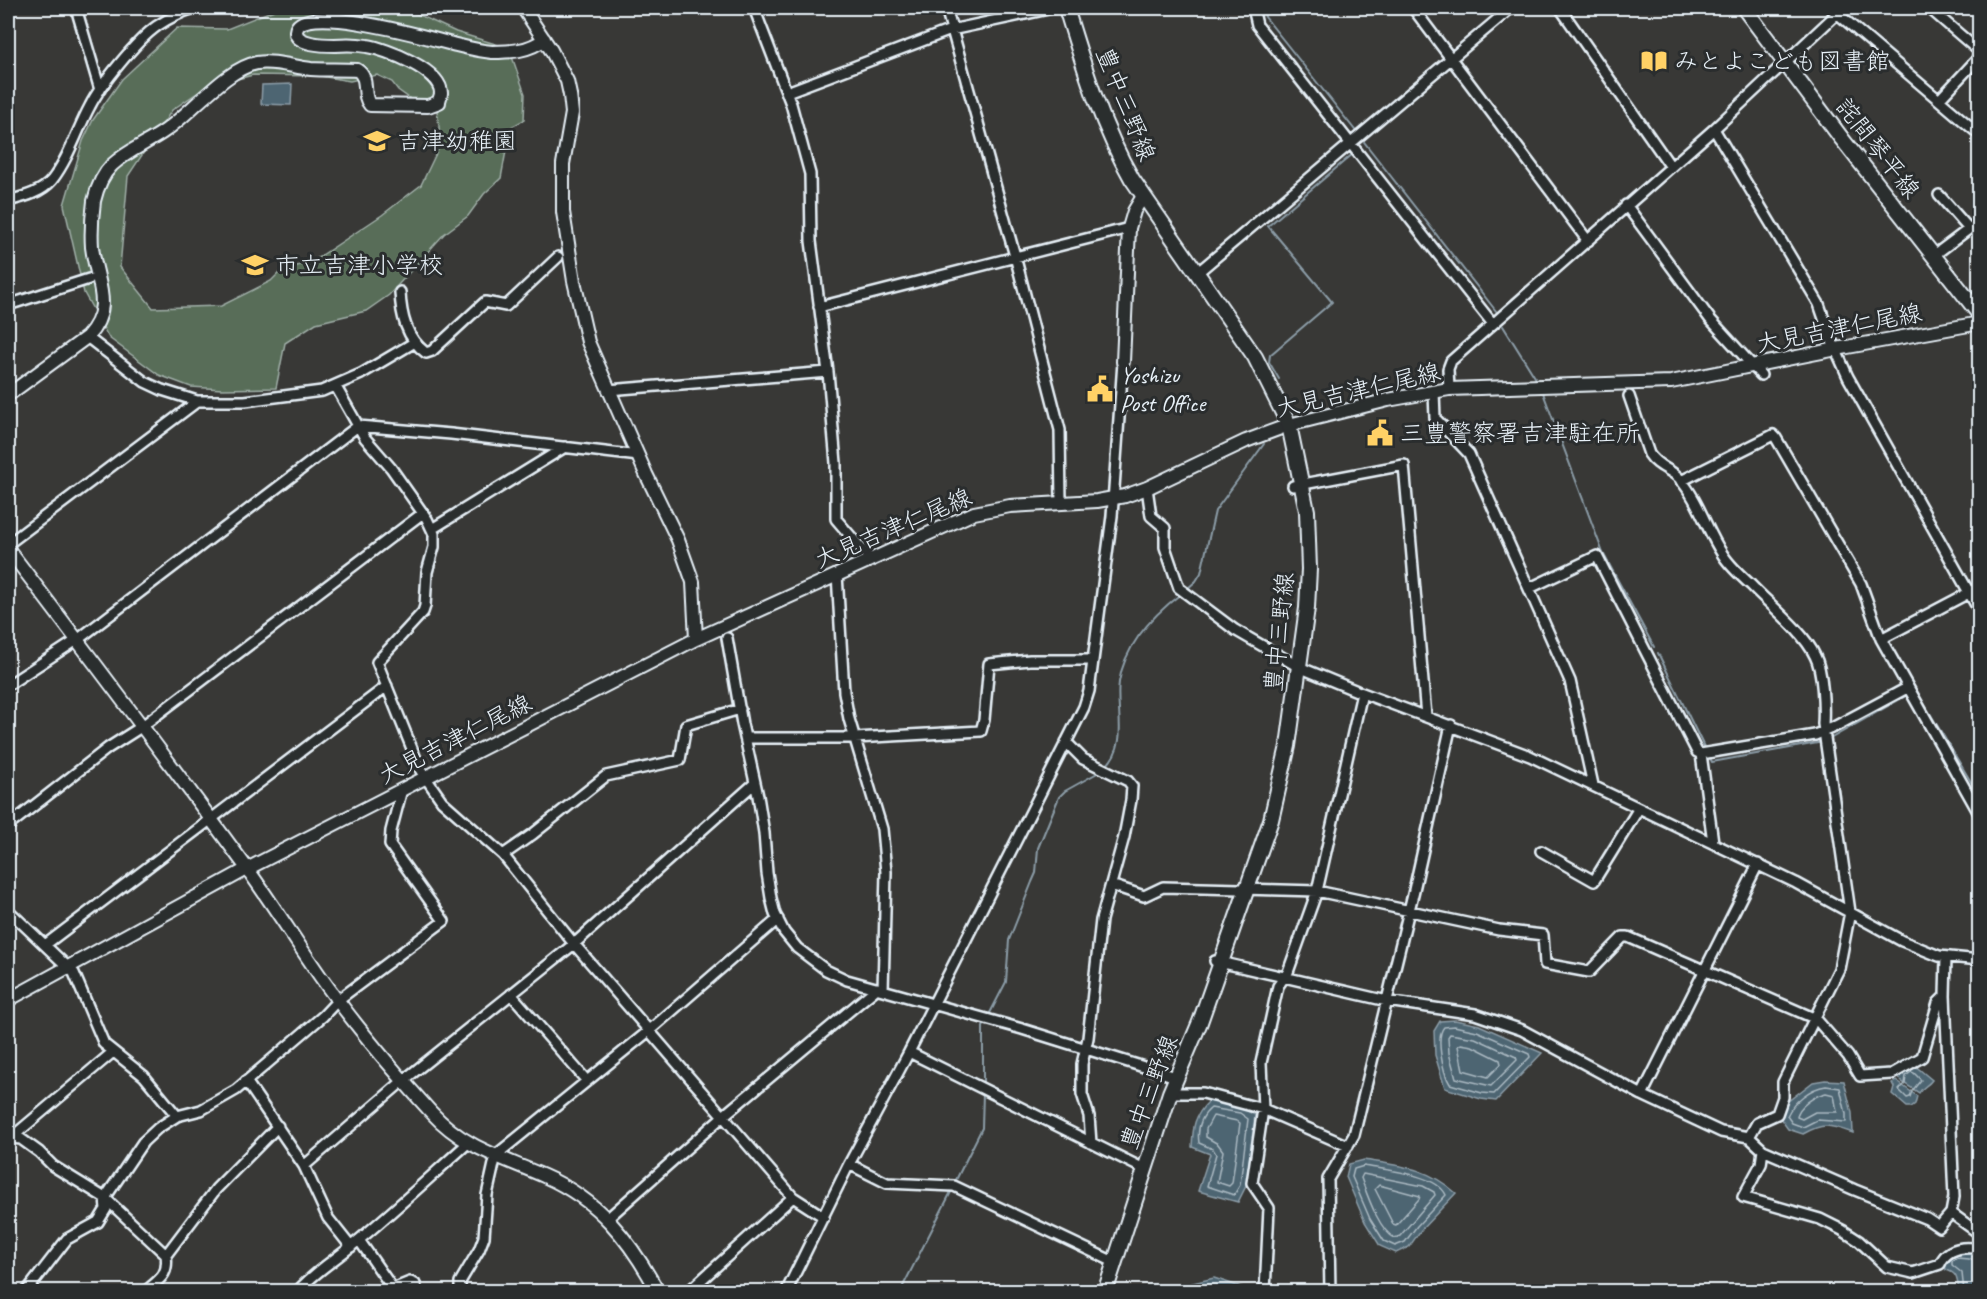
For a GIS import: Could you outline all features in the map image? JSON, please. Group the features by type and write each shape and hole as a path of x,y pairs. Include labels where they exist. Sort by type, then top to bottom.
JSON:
{"main road":[{"name":"豊中三野線","path":"1066,8 1103,121 1115,150 1143,196 1255,357 1289,425 1298,485 1307,511 1309,568 1307,608 1282,778 1247,889 1218,962 1200,1022 1170,1093 1105,1292"},
{"name":"詫間琴平線","path":"1744,8 1842,139 1980,315"}],"street":[{"path":"76,8 100,90"},
{"path":"8,201 38,191 51,181 64,160 95,95 155,27 194,8"},
{"path":"523,8 544,39 567,81 570,95 570,123 562,164 562,212 588,342 678,540 693,582 696,639"},
{"path":"754,8 787,92 810,174 811,241 828,372 836,463 836,519 871,560"},
{"path":"946,8 1015,256 1060,430 1061,503"},
{"path":"787,92 951,30 1053,8"},
{"path":"1253,8 1257,26 1493,324"},
{"path":"1413,8 1588,241"},
{"path":"1197,273 1511,8"},
{"path":"1560,8 1671,167"},
{"path":"1929,8 1980,54 1939,100"},
{"path":"1449,389 1448,369 1451,362 1714,129 1785,63 1837,9 1980,135"},
{"path":"8,394 87,337 98,326 103,310 92,248 94,202 99,184 111,166 135,147 164,132 234,72 258,63 311,69 357,70 364,76 366,101 370,105 428,106 439,102 441,93 437,83 406,58 370,46 318,44 301,40 296,33 301,23 308,19 328,17 363,21 387,25 457,46 491,52 522,50 544,39"},
{"path":"1714,129 1819,304 1848,377 1980,612"},
{"path":"1933,256 1969,230 1939,195"},
{"path":"786,1292 849,1164 909,1052 1084,707 1089,692 1113,499 1130,228 1134,211 1143,196"},
{"path":"1626,205 1710,319 1757,370"},
{"path":"819,308 1130,228"},
{"path":"400,292 402,316 415,342 426,353 432,351 485,302 506,306 558,257"},
{"path":"8,305 90,279"},
{"name":"大見吉津仁尾線","path":"8,1000 247,869 696,639 974,513 1010,506 1113,499 1147,488 1246,441 1289,425 1388,400 1449,389 1671,382 1757,370 1835,349 1980,323"},
{"path":"87,337 145,382 198,401 245,401 299,395 336,387 415,342"},
{"path":"608,390 828,372"},
{"path":"336,387 365,438 391,468 423,513 432,530 434,547 423,612 377,662 421,771 442,801 503,855 574,944 793,1197 824,1217"},
{"path":"1434,392 1436,418 1469,454 1570,681 1593,784"},
{"path":"1629,396 1649,454 1656,463 1682,481 1724,556 1804,639 1818,663 1824,733 1850,912 1839,969 1783,1082 1783,1097 1778,1114 1757,1123 1749,1137"},
{"path":"8,544 198,401"},
{"path":"8,685 76,641 358,426 451,434 639,456"},
{"path":"1682,481 1773,435 1861,584 1881,639 1980,816"},
{"path":"432,530 565,447"},
{"path":"1298,485 1404,465 1426,716"},
{"path":"1147,488 1151,516 1165,528 1165,547 1179,588 1235,630 1299,667 1530,756 1593,784 1758,864 1886,933 1939,956 1980,960"},
{"path":"8,826 108,748 141,727 423,513"},
{"path":"8,549 247,869 338,1000 433,1114 453,1134 468,1143 546,1177 592,1204 638,1256 658,1292"},
{"path":"1530,588 1597,556 1697,752 1701,754 1824,733 1907,688"},
{"path":"607,1219 722,1117 880,989 886,872 882,829 849,719 844,692 837,574"},
{"path":"1881,639 1980,588"},
{"path":"727,638 764,833 766,873 771,898 784,932 797,948 826,970 847,980 933,1003 1176,1077"},
{"path":"745,738 855,738 981,731 989,664 1030,660 1093,660"},
{"path":"45,945 387,686"},
{"path":"1265,1292 1269,1208 1252,1183 1263,1109 1261,1063 1278,986 1288,972 1317,891 1362,693"},
{"path":"503,855 606,776 680,760 686,725 740,709"},
{"path":"1330,1292 1328,1179 1354,1135 1451,725"},
{"path":"1066,742 1083,759 1128,781 1132,786 1124,837 1101,920 1082,1064 1082,1094 1089,1116 1091,1143"},
{"path":"1701,754 1713,842"},
{"path":"304,1166 404,1080 574,944 755,783"},
{"path":"26,1292 67,1239 98,1222 106,1209 105,1198 143,1142 158,1128 177,1116 201,1110 236,1090 323,1016 338,1000 444,921 390,845 391,831 402,789"},
{"path":"1541,851 1594,881 1639,808"},
{"path":"1642,1095 1758,864"},
{"path":"1111,885 1143,896 1163,887 1317,891 1500,930 1542,935 1545,964 1589,972 1623,937 1628,937 1816,1019 1848,1056 1860,1076 1892,1074 1922,1057 1938,1003 1945,996"},
{"path":"8,910 69,968 81,986 104,1044 144,1076 177,1116"},
{"path":"460,1292 460,1282 484,1237 487,1195 496,1155 650,1030 778,919"},
{"path":"1218,962 1386,1001 1475,1014 1522,1030 1642,1095 1721,1132 1749,1137 1763,1150 1927,1219 1938,1227 1952,1213 1953,1197 1945,996 1946,957"},
{"path":"511,994 587,1081"},
{"path":"113,1052 11,1138 21,1139 53,1166 105,1198 166,1255 168,1267 163,1276 145,1292"},
{"path":"909,1052 1144,1169"},
{"path":"246,1081 304,1166 328,1218 355,1244 393,1288 410,1282 415,1284 417,1292"},
{"path":"1170,1093 1203,1093 1263,1109 1347,1146"},
{"path":"166,1255 216,1189 278,1125"},
{"path":"297,1292 314,1274 355,1244 412,1195 468,1143"},
{"path":"1763,1150 1761,1164 1743,1197 1820,1219 1859,1241 1887,1268 1913,1273 1940,1264 1944,1256 1952,1250 1980,1249"},
{"path":"849,1164 887,1183 954,1186 1114,1262"},
{"path":"688,1292 793,1197"},
{"path":"1952,1213 1980,1234"}],"green space":[{"path":"279,8 404,8 456,32 509,48 525,94 524,120 504,131 506,151 501,178 484,194 468,216 444,234 389,295 366,311 316,323 285,343 276,388 191,387 159,375 109,338 84,293 64,205 83,141 93,120 122,79 177,28 227,29","holes":["253,75 320,76 350,81 377,75 392,82 398,90 412,100 437,111 441,143 421,185 382,215 310,263 283,269 271,281 221,306 153,308 120,267 128,176 172,110 206,87"]}],"water":[{"path":"292,84 291,105 261,104 262,85"},
{"path":"1455,1020 1479,1025 1542,1053 1496,1101 1445,1088 1435,1055 1434,1031 1440,1021"},
{"path":"1913,1064 1932,1080 1919,1093 1902,1082 1895,1074"},
{"path":"1844,1081 1852,1113 1853,1133 1827,1126 1803,1134 1788,1129 1780,1118 1787,1102 1813,1082"},
{"path":"1896,1081 1917,1096 1915,1104 1911,1107 1907,1107 1892,1094 1894,1087 1892,1083"},
{"path":"1209,1101 1242,1108 1255,1115 1246,1186 1238,1202 1198,1191 1210,1154 1192,1147 1193,1133 1197,1117"},
{"path":"1364,1160 1413,1169 1435,1178 1456,1193 1421,1230 1409,1247 1396,1253 1380,1246 1365,1222 1346,1177 1349,1164"},
{"path":"1954,1252 1979,1255 1979,1291 1959,1291 1955,1275 1946,1270 1945,1262"},
{"path":"1214,1278 1253,1291 1168,1291 1193,1283"}],"waterway":[{"path":"1263,8 1265,17 1358,134"},
{"path":"1361,138 1496,311"},
{"path":"1279,379 1269,362 1270,355 1332,302 1268,226 1354,153"},
{"path":"1503,326 1538,382"},
{"path":"1542,390 1603,553 1654,647"},
{"path":"1187,589 1201,573 1215,511 1264,444"},
{"path":"1105,767 1113,758 1117,748 1120,727 1119,682 1127,655 1151,621 1182,593"},
{"path":"1658,653 1704,747"},
{"path":"1916,690 1980,797"},
{"path":"1828,740 1904,697"},
{"path":"1711,760 1712,762 1823,742"},
{"path":"989,1015 1006,982 1009,940 1036,873 1038,848 1059,797 1065,791 1101,771"},
{"path":"983,1086 983,1027 986,1021"},
{"path":"954,1184 982,1128 983,1092"},
{"path":"900,1292 952,1190"}],"place":[{"name":"みとよこども図書館","path":"1654,61"},
{"name":"吉津幼稚園","path":"377,141"},
{"name":"市立吉津小学校","path":"255,265"},
{"name":"Yoshizu Post Office","path":"1100,389"},
{"name":"三豊警察署吉津駐在所","path":"1380,433"}]}
